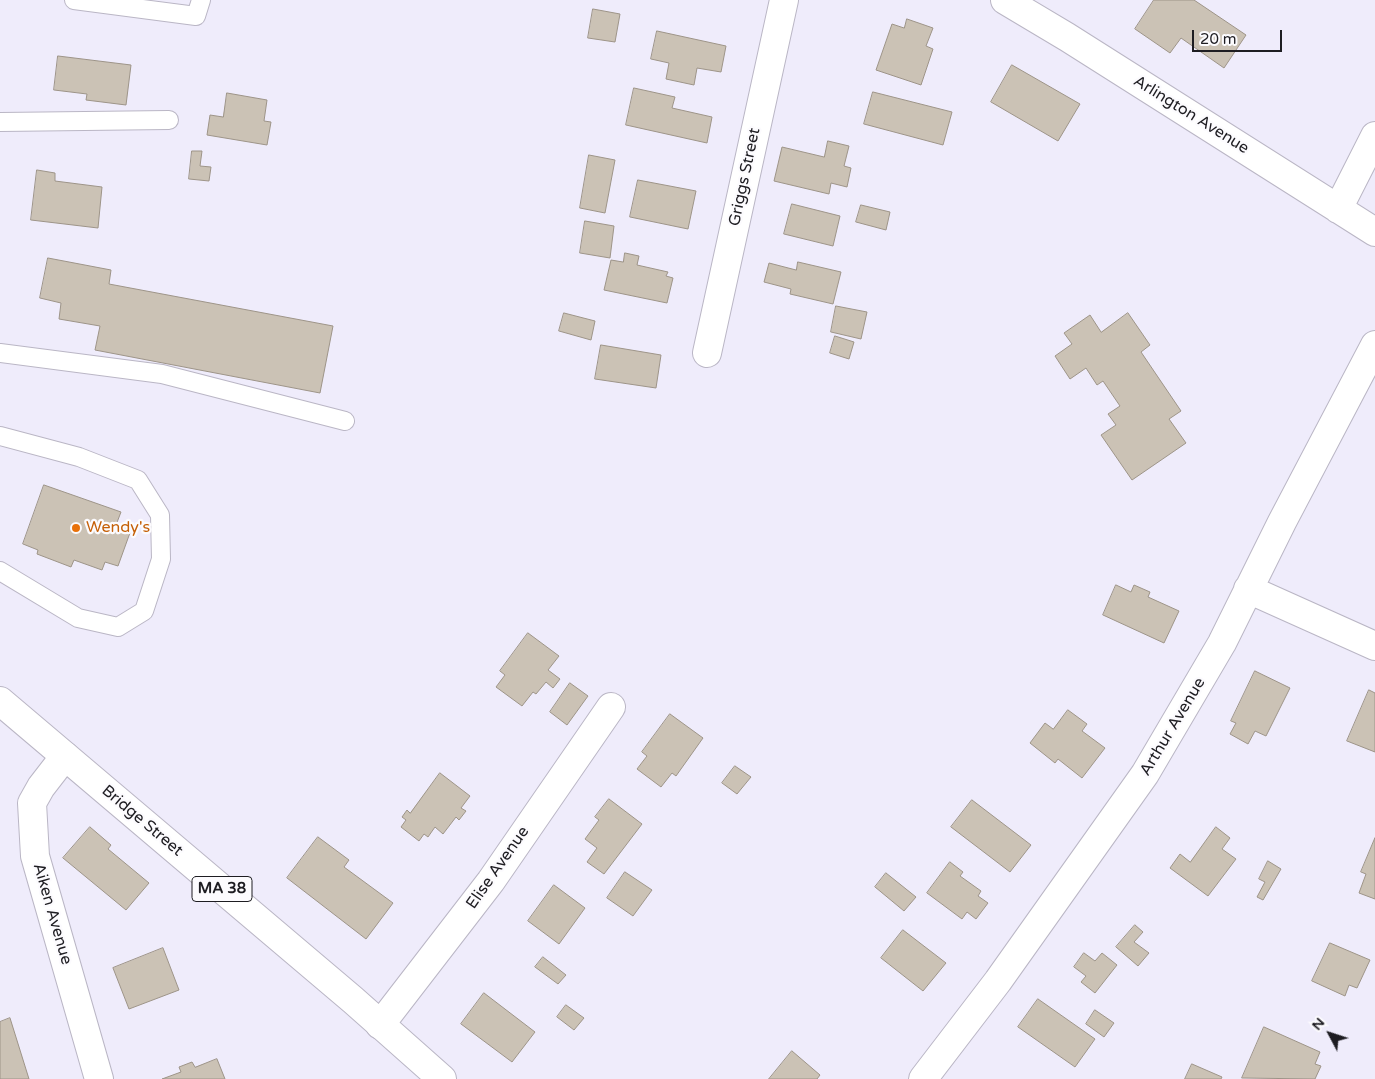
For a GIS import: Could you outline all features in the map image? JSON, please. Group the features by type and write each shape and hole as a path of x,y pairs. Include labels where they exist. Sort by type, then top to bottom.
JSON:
{"street":[{"name":"Griggs Street","path":"707,353 784,0"},
{"name":"Arlington Avenue","path":"1005,0 1075,42 1375,232"},
{"path":"1338,209 1375,136"},
{"name":"Arthur Avenue","path":"923,1079 998,981 1145,774 1222,643 1335,419 1375,345"},
{"path":"1248,589 1375,646"},
{"name":"Bridge Street","path":"0,701 442,1079"},
{"name":"Elise Avenue","path":"380,1025 491,882 611,707"},
{"name":"Aiken Avenue","path":"65,756 41,787 32,803 35,856 99,1079"}],"lane":[{"path":"74,0 196,16 201,0"},
{"path":"0,122 169,120"},
{"path":"0,352 162,374 344,421"},
{"path":"0,436 79,457 138,480 160,515 161,559 144,611 118,627 78,618 0,571"}],"building":[{"path":"1154,0 1194,0 1246,35 1224,68 1181,38 1170,53 1135,29"},
{"path":"593,9 620,14 615,42 588,38"},
{"path":"907,19 933,28 926,46 933,49 921,85 876,70 892,24 904,28"},
{"path":"657,31 726,46 721,72 697,68 694,85 666,79 669,63 651,59"},
{"path":"58,56 131,65 126,105 86,100 87,94 54,90"},
{"path":"1012,65 1080,104 1058,141 991,102"},
{"path":"634,88 675,97 672,108 712,117 707,143 626,125"},
{"path":"873,92 952,112 943,145 864,124"},
{"path":"227,93 267,100 264,121 271,122 267,145 207,135 210,115 223,117"},
{"path":"828,141 849,146 844,166 851,168 847,187 831,183 829,194 774,181 782,147 824,157"},
{"path":"192,151 202,151 200,166 211,167 209,181 189,179"},
{"path":"589,155 615,160 605,213 580,208"},
{"path":"37,170 55,173 55,181 102,187 98,228 31,220"},
{"path":"638,180 696,191 688,229 630,217"},
{"path":"792,204 840,216 833,246 784,234"},
{"path":"861,205 890,212 886,230 856,222"},
{"path":"585,221 614,226 610,258 580,253"},
{"path":"625,253 639,256 637,265 668,272 666,276 673,278 667,303 604,290 611,260 623,262"},
{"path":"48,258 111,270 109,284 333,326 320,393 95,350 100,326 59,319 61,303 40,298"},
{"path":"798,262 841,272 833,304 790,294 791,289 764,282 769,263 796,270"},
{"path":"836,306 867,312 861,339 831,332"},
{"path":"564,313 595,321 591,340 559,331"},
{"path":"1128,313 1150,345 1141,352 1181,411 1169,419 1186,443 1132,480 1101,435 1116,425 1108,414 1120,406 1103,381 1097,385 1086,368 1070,379 1055,356 1072,344 1064,333 1090,315 1101,332"},
{"path":"835,336 854,342 849,359 830,353"},
{"path":"601,345 661,355 656,388 595,379"},
{"name":"Wendy's","path":"44,485 121,512 116,525 131,530 118,566 105,562 102,570 74,560 71,567 37,554 38,550 23,544"},
{"path":"1116,585 1131,592 1134,585 1150,592 1148,597 1179,611 1164,643 1103,615"},
{"path":"528,633 559,656 548,670 560,679 553,688 546,682 536,694 533,692 522,706 496,687 505,675 500,671"},
{"path":"1255,671 1290,688 1266,736 1255,731 1248,744 1230,734 1236,723 1231,721"},
{"path":"570,683 588,696 567,725 550,712"},
{"path":"1369,690 1375,693 1375,752 1347,741"},
{"path":"1068,710 1087,724 1082,731 1105,748 1082,778 1058,759 1055,763 1030,743 1045,723 1053,729"},
{"path":"670,714 703,738 676,776 672,773 661,787 637,769 647,756 642,752"},
{"path":"735,766 751,777 737,794 722,783"},
{"path":"440,773 470,796 461,808 466,811 459,820 456,817 443,834 435,827 428,837 424,834 419,841 401,827 406,820 402,817 407,810 410,813"},
{"path":"609,799 642,824 604,874 587,862 597,848 585,839 599,820 595,817"},
{"path":"972,800 1031,845 1010,872 951,827"},
{"path":"90,827 111,845 108,849 149,883 126,910 63,858"},
{"path":"1216,827 1230,838 1222,849 1236,859 1208,896 1170,868 1180,854 1190,862"},
{"path":"318,837 349,860 344,867 393,903 366,939 287,878"},
{"path":"1375,838 1375,899 1359,893 1366,874 1361,872"},
{"path":"1268,861 1281,869 1263,900 1257,897 1265,882 1259,879"},
{"path":"950,862 963,872 960,876 981,891 978,896 988,903 976,919 967,912 962,919 927,893"},
{"path":"625,872 652,890 633,916 607,898"},
{"path":"886,873 916,897 904,911 875,887"},
{"path":"554,885 585,908 559,944 528,921"},
{"path":"1135,925 1143,932 1134,942 1149,953 1138,966 1116,947"},
{"path":"903,930 946,963 923,991 881,958"},
{"path":"1330,943 1370,960 1357,988 1349,985 1345,996 1312,981"},
{"path":"163,948 179,990 129,1009 113,968"},
{"path":"1084,953 1095,961 1102,953 1117,965 1095,993 1081,982 1086,976 1074,967"},
{"path":"543,957 566,975 558,984 535,967"},
{"path":"484,993 535,1032 512,1062 461,1024"},
{"path":"1038,999 1095,1039 1075,1067 1018,1027"},
{"path":"566,1005 584,1018 574,1030 557,1017"},
{"path":"1095,1010 1114,1023 1104,1037 1086,1024"},
{"path":"10,1018 29,1079 0,1079 0,1022"},
{"path":"1264,1027 1320,1052 1315,1064 1321,1066 1315,1079 1242,1078"},
{"path":"792,1051 820,1075 817,1079 769,1079"},
{"path":"217,1059 225,1079 162,1079 181,1072 179,1067 192,1062 195,1067"},
{"path":"1192,1064 1222,1077 1221,1079 1185,1079"}],"place":[{"name":"Wendy's","path":"76,528"}]}
